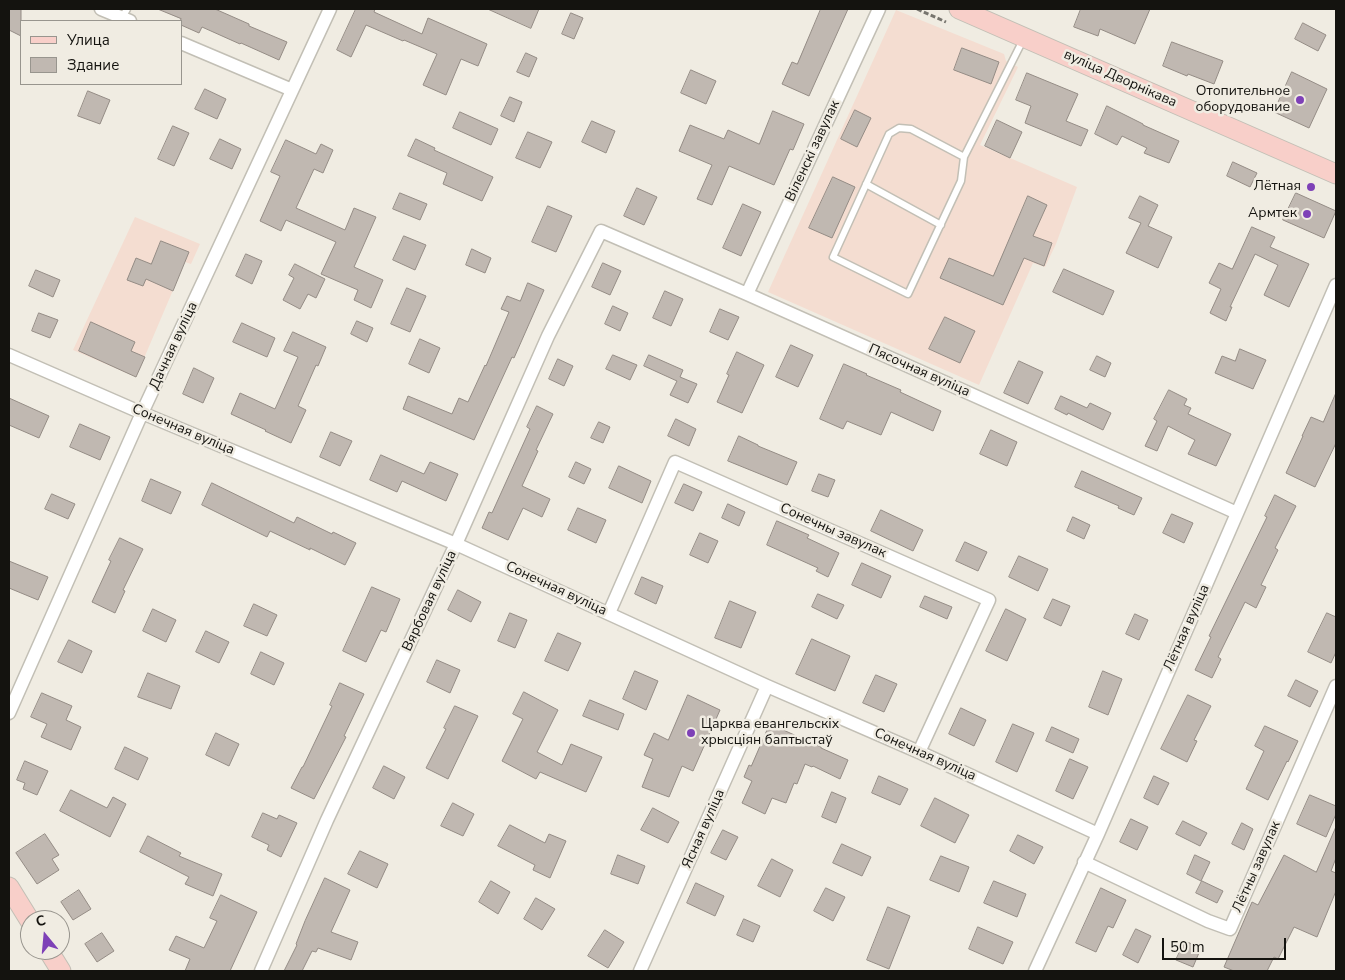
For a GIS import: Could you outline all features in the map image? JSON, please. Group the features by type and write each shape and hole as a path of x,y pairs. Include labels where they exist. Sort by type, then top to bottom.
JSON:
{"main road":[{"name":"вуліца Дворнікава","path":"959,9 1336,174"},
{"path":"9,887 23,910"},
{"path":"55,960 62,971"}],"street":[{"path":"101,9 126,16"},
{"name":"Дачная вуліца","path":"9,713 142,414 330,9"},
{"name":"Віленскі завулак","path":"746,294 879,9"},
{"path":"182,43 292,90"},
{"name":"Пясочная вуліца","path":"601,231 1237,513"},
{"name":"Вярбовая вуліца","path":"261,971 327,820 456,544 548,336 601,231"},
{"name":"Лётная вуліца","path":"1035,971 1098,834 1336,285"},
{"name":"Сонечная вуліца","path":"9,355 142,414 456,544 1098,834"},
{"name":"Сонечны завулак","path":"609,613 675,462 989,600 919,752"},
{"name":"Ясная вуліца","path":"640,971 767,686"},
{"name":"Лётны завулак","path":"1084,862 1208,921 1230,929 1336,686"}],"lane":[{"path":"964,156 911,129 899,128 889,134 833,257 908,294 961,181 964,156 1024,37"},
{"path":"866,184 941,225"}],"shaded area":[{"path":"896,10 1004,54 1006,61 1018,67 980,145 1077,187 1056,244 1045,267 1033,263 979,385 768,292"},
{"path":"135,217 200,244 191,264 185,262 136,377 73,350"}],"building":[{"path":"9,9 21,9 20,36 9,30"},
{"path":"158,9 215,9 287,42 279,60 202,27 199,33 182,25 181,19"},
{"path":"356,9 375,9 374,12 422,34 428,18 487,44 478,66 461,59 446,95 423,85 437,54 404,40 366,25 351,57 337,50"},
{"path":"488,9 539,9 531,28"},
{"path":"821,9 848,9 809,96 782,84 792,62 797,64"},
{"path":"1081,9 1150,9 1135,44 1100,29 1098,36 1074,27"},
{"path":"571,13 583,18 574,39 562,34"},
{"path":"1303,23 1326,35 1318,51 1295,39"},
{"path":"1172,42 1223,61 1214,84 1163,66"},
{"path":"962,48 999,62 991,84 954,70"},
{"path":"526,53 537,58 529,77 517,72"},
{"path":"691,70 716,81 706,104 681,93"},
{"name":"Отопительное оборудование","path":"1292,72 1327,89 1309,128 1274,112"},
{"path":"1027,73 1078,94 1066,121 1088,130 1081,146 1025,123 1031,106 1016,100"},
{"path":"205,89 226,99 217,119 195,109"},
{"path":"88,91 110,100 100,124 78,116"},
{"path":"510,97 522,102 514,122 501,116"},
{"path":"1107,106 1179,141 1169,163 1144,153 1147,148 1122,136 1117,145 1095,134"},
{"path":"855,110 871,118 857,147 841,139"},
{"path":"773,111 804,124 793,150 790,149 774,185 729,166 712,205 697,199 712,165 679,151 690,125 724,139 728,130 759,144"},
{"path":"460,112 498,129 491,145 453,128"},
{"path":"997,120 1022,132 1010,158 985,146"},
{"path":"592,121 615,131 606,153 582,142"},
{"path":"173,126 189,133 174,166 158,159"},
{"path":"528,132 552,142 540,168 516,158"},
{"path":"220,139 241,149 232,169 210,159"},
{"path":"416,139 435,148 434,150 493,177 482,201 443,184 447,173 408,156"},
{"path":"286,140 316,154 321,144 333,150 323,173 314,169 296,208 345,230 354,208 376,217 354,267 383,280 371,308 354,300 358,290 321,274 336,242 286,220 281,231 260,221 280,176 271,172"},
{"path":"1233,162 1257,173 1250,187 1227,176"},
{"path":"833,177 855,187 832,238 809,228"},
{"path":"637,188 657,197 644,225 624,216"},
{"path":"400,193 427,204 420,220 393,209"},
{"path":"1296,193 1336,211 1324,238 1283,220"},
{"path":"1028,196 1047,205 1033,236 1052,243 1044,266 1024,258 1003,305 940,278 949,258 993,276"},
{"path":"1140,196 1158,205 1148,226 1172,237 1158,268 1126,253 1141,223 1129,218"},
{"path":"743,204 761,212 741,256 723,248"},
{"path":"548,206 572,216 556,252 532,242"},
{"path":"1252,227 1275,237 1270,247 1309,264 1289,307 1264,295 1278,265 1255,254 1230,307 1232,307 1226,321 1210,313 1221,289 1209,283 1219,263 1232,269"},
{"path":"404,236 426,245 415,270 393,260"},
{"path":"161,241 189,252 173,291 146,279 143,286 127,280 136,258 151,264"},
{"path":"472,249 491,258 485,273 466,265"},
{"path":"246,254 262,261 252,284 236,276"},
{"path":"603,263 621,271 610,295 592,287"},
{"path":"295,264 325,279 316,298 308,294 300,309 283,300 294,278 289,275"},
{"path":"1064,269 1114,291 1103,315 1053,292"},
{"path":"36,270 60,280 53,297 29,286"},
{"path":"528,283 544,290 514,358 512,357 474,440 403,409 408,396 452,414 459,398 468,402 509,312 501,309 507,296 520,301"},
{"path":"407,288 426,296 410,332 391,324"},
{"path":"665,291 683,299 671,326 653,318"},
{"path":"613,306 628,313 620,331 605,324"},
{"path":"720,309 739,317 728,340 710,332"},
{"path":"39,313 58,320 50,338 32,331"},
{"path":"945,317 975,331 960,363 929,349"},
{"path":"357,321 373,328 367,342 351,334"},
{"path":"91,322 135,342 131,351 145,357 136,377 79,351"},
{"path":"242,323 275,338 267,357 233,342"},
{"path":"293,332 326,347 298,406 306,410 291,443 231,414 240,393 275,409 298,357 284,351"},
{"path":"420,339 440,348 429,373 409,364"},
{"path":"791,345 813,355 798,387 776,377"},
{"path":"1240,349 1266,360 1253,389 1215,373 1222,356 1235,361"},
{"path":"737,352 764,365 742,413 717,402"},
{"path":"613,355 637,365 630,380 606,369"},
{"path":"649,355 683,370 680,377 697,384 688,403 670,395 677,381 644,366"},
{"path":"1097,356 1111,363 1105,377 1090,370"},
{"path":"558,359 573,366 564,386 549,379"},
{"path":"1019,361 1043,372 1028,404 1004,393"},
{"path":"844,364 941,411 933,431 891,412 881,435 847,421 843,429 820,419"},
{"path":"194,368 214,378 203,403 183,394"},
{"path":"1169,390 1187,399 1184,405 1191,408 1188,414 1231,434 1216,466 1188,454 1195,440 1168,426 1157,451 1145,446 1157,421 1154,419"},
{"path":"1336,393 1336,443 1315,487 1286,473 1311,417 1323,422"},
{"path":"1061,396 1087,408 1090,403 1111,413 1103,430 1068,413 1067,415 1055,409"},
{"path":"9,398 49,416 39,438 9,425"},
{"path":"537,406 553,414 522,486 550,499 542,517 523,508 508,540 482,528 489,512 492,513 530,429 527,427"},
{"path":"676,419 696,429 689,446 668,436"},
{"path":"599,422 610,427 603,443 591,438"},
{"path":"80,424 110,437 100,460 70,447"},
{"path":"991,430 1017,442 1007,466 980,454"},
{"path":"331,432 352,441 340,466 320,457"},
{"path":"739,436 797,462 787,485 728,461"},
{"path":"381,455 424,474 430,462 458,474 446,501 402,481 397,492 370,480"},
{"path":"576,462 591,469 584,484 569,477"},
{"path":"619,466 651,481 642,503 609,488"},
{"path":"1082,471 1142,498 1134,515 1118,508 1119,506 1075,487"},
{"path":"819,474 835,480 828,497 812,491"},
{"path":"151,479 181,492 171,514 142,501"},
{"path":"212,483 294,523 297,517 356,543 345,565 270,531 267,537 202,505"},
{"path":"684,484 702,492 693,511 675,503"},
{"path":"52,494 75,504 68,519 45,509"},
{"path":"1275,495 1296,506 1275,548 1278,550 1261,585 1266,587 1256,608 1245,602 1218,657 1221,659 1212,678 1195,670 1211,637 1209,636 1267,517 1265,516"},
{"path":"728,504 745,512 739,526 722,518"},
{"path":"578,508 606,520 596,543 568,530"},
{"path":"881,510 923,530 913,551 871,531"},
{"path":"1172,514 1193,523 1184,543 1163,533"},
{"path":"1073,517 1090,525 1084,539 1067,531"},
{"path":"777,521 809,535 807,538 839,553 828,577 816,571 818,568 767,545"},
{"path":"700,533 718,541 708,563 690,555"},
{"path":"120,538 143,549 123,590 125,591 115,613 92,602"},
{"path":"965,542 987,552 978,571 956,561"},
{"path":"1019,556 1048,569 1038,591 1009,577"},
{"path":"9,561 48,577 38,600 9,588"},
{"path":"862,563 891,576 881,598 852,585"},
{"path":"642,577 663,586 656,604 635,594"},
{"path":"372,587 400,599 386,632 381,630 366,662 343,651"},
{"path":"458,590 481,602 471,622 448,610"},
{"path":"818,594 844,605 837,619 812,607"},
{"path":"925,596 952,607 947,619 920,607"},
{"path":"1053,599 1070,606 1061,626 1044,618"},
{"path":"730,601 756,612 741,648 715,638"},
{"path":"254,604 277,615 267,636 244,626"},
{"path":"153,609 176,620 166,642 143,631"},
{"path":"1006,609 1026,619 1007,661 986,651"},
{"path":"510,613 527,620 515,648 498,641"},
{"path":"1327,613 1336,617 1336,652 1331,663 1308,652"},
{"path":"1135,614 1148,620 1139,640 1126,634"},
{"path":"206,631 229,642 219,663 196,652"},
{"path":"558,633 581,643 568,671 545,661"},
{"path":"812,639 850,656 835,691 796,674"},
{"path":"69,640 92,651 82,673 58,662"},
{"path":"261,652 284,663 274,685 251,674"},
{"path":"437,660 460,670 450,693 427,682"},
{"path":"635,671 658,681 646,710 623,699"},
{"path":"1103,671 1122,679 1108,715 1089,707"},
{"path":"148,673 180,686 171,709 138,697"},
{"path":"876,675 897,684 884,712 863,703"},
{"path":"1296,680 1318,691 1310,707 1288,696"},
{"path":"340,683 364,694 344,736 346,737 314,799 291,788 332,706 330,705"},
{"path":"524,692 558,710 537,752 562,765 571,744 602,757 586,792 540,772 536,779 502,761 523,719 513,714"},
{"path":"42,693 72,706 66,720 81,727 71,750 41,737 47,724 31,717"},
{"name":"Царква евангельскіх хрысціян баптыстаў","path":"688,695 720,710 693,771 682,766 669,797 642,787 653,759 644,755 654,733 668,740"},
{"path":"1188,695 1211,706 1194,740 1197,741 1187,762 1161,749"},
{"path":"590,700 624,714 618,730 583,716"},
{"path":"455,706 478,716 448,779 426,768 446,729 444,728"},
{"path":"961,708 986,720 974,746 949,734"},
{"path":"770,724 848,760 840,779 805,764 797,784 794,783 786,803 772,798 765,814 742,803 752,781 744,777"},
{"path":"1013,724 1034,733 1017,772 996,762"},
{"path":"1265,726 1298,741 1268,800 1246,789 1264,751 1255,746"},
{"path":"1052,727 1079,739 1073,753 1046,741"},
{"path":"216,733 239,744 229,766 206,755"},
{"path":"125,747 148,758 138,780 115,769"},
{"path":"1070,759 1088,767 1073,799 1056,791"},
{"path":"25,761 48,771 37,795 23,789 25,783 17,780"},
{"path":"384,766 405,777 394,799 373,788"},
{"path":"879,776 908,789 900,805 872,793"},
{"path":"1154,776 1169,783 1158,805 1144,798"},
{"path":"71,790 107,808 113,797 126,804 110,837 60,811"},
{"path":"832,792 846,798 836,823 822,817"},
{"path":"1310,795 1336,806 1336,814 1326,837 1297,824"},
{"path":"935,798 969,815 955,843 921,826"},
{"path":"453,803 474,814 463,836 441,826"},
{"path":"653,808 679,822 668,843 641,830"},
{"path":"263,813 277,819 279,815 297,823 281,857 267,850 269,845 252,837"},
{"path":"1131,819 1148,827 1137,850 1120,842"},
{"path":"1183,821 1207,833 1200,846 1176,834"},
{"path":"1242,823 1253,829 1244,850 1232,844"},
{"path":"510,825 545,843 549,834 566,841 550,878 533,870 535,865 498,846"},
{"path":"1336,827 1336,858 1331,871 1336,873 1336,891 1317,937 1294,927 1278,959 1274,957 1267,971 1234,971 1224,967 1252,902 1258,905 1284,855 1316,872"},
{"path":"723,830 738,837 726,860 711,853"},
{"path":"45,834 59,855 52,859 59,870 37,884 16,853"},
{"path":"1018,835 1043,847 1034,864 1010,851"},
{"path":"148,836 181,853 179,856 222,874 213,896 185,884 189,877 140,852"},
{"path":"842,844 871,857 862,876 833,863"},
{"path":"360,851 388,864 377,888 348,874"},
{"path":"618,855 645,866 638,884 611,874"},
{"path":"1195,855 1210,862 1201,881 1187,874"},
{"path":"941,856 969,867 959,892 930,880"},
{"path":"772,859 793,870 780,897 758,886"},
{"path":"325,878 350,890 331,932 358,942 351,960 318,948 316,952 312,951 302,971 284,971 297,945 305,921"},
{"path":"491,881 510,892 498,914 479,902"},
{"path":"994,881 1026,894 1017,917 984,903"},
{"path":"1202,881 1223,891 1217,903 1196,893"},
{"path":"696,883 724,896 715,916 687,903"},
{"path":"826,888 845,897 833,921 814,911"},
{"path":"1101,888 1126,900 1113,928 1108,926 1096,952 1076,943"},
{"path":"79,890 91,909 73,920 70,916 70,910 66,910 61,902"},
{"path":"221,895 257,912 230,971 185,971 190,959 169,950 176,936 204,948 217,921 210,918"},
{"path":"536,898 555,909 542,930 524,919"},
{"path":"888,907 910,916 889,969 867,960"},
{"path":"744,919 760,926 753,942 737,935"},
{"path":"978,927 1013,942 1003,964 969,949"},
{"path":"1136,929 1151,936 1138,963 1123,955"},
{"path":"605,930 624,942 608,968 588,956"},
{"path":"102,933 114,951 97,962 85,944"},
{"path":"1185,941 1201,948 1193,967 1176,960"}],"place":[{"name":"Отопительное оборудование","path":"1300,100"},
{"name":"Лётная","path":"1311,187"},
{"name":"Армтек","path":"1307,214"},
{"name":"Царква евангельскіх хрысціян баптыстаў","path":"691,733"}]}
